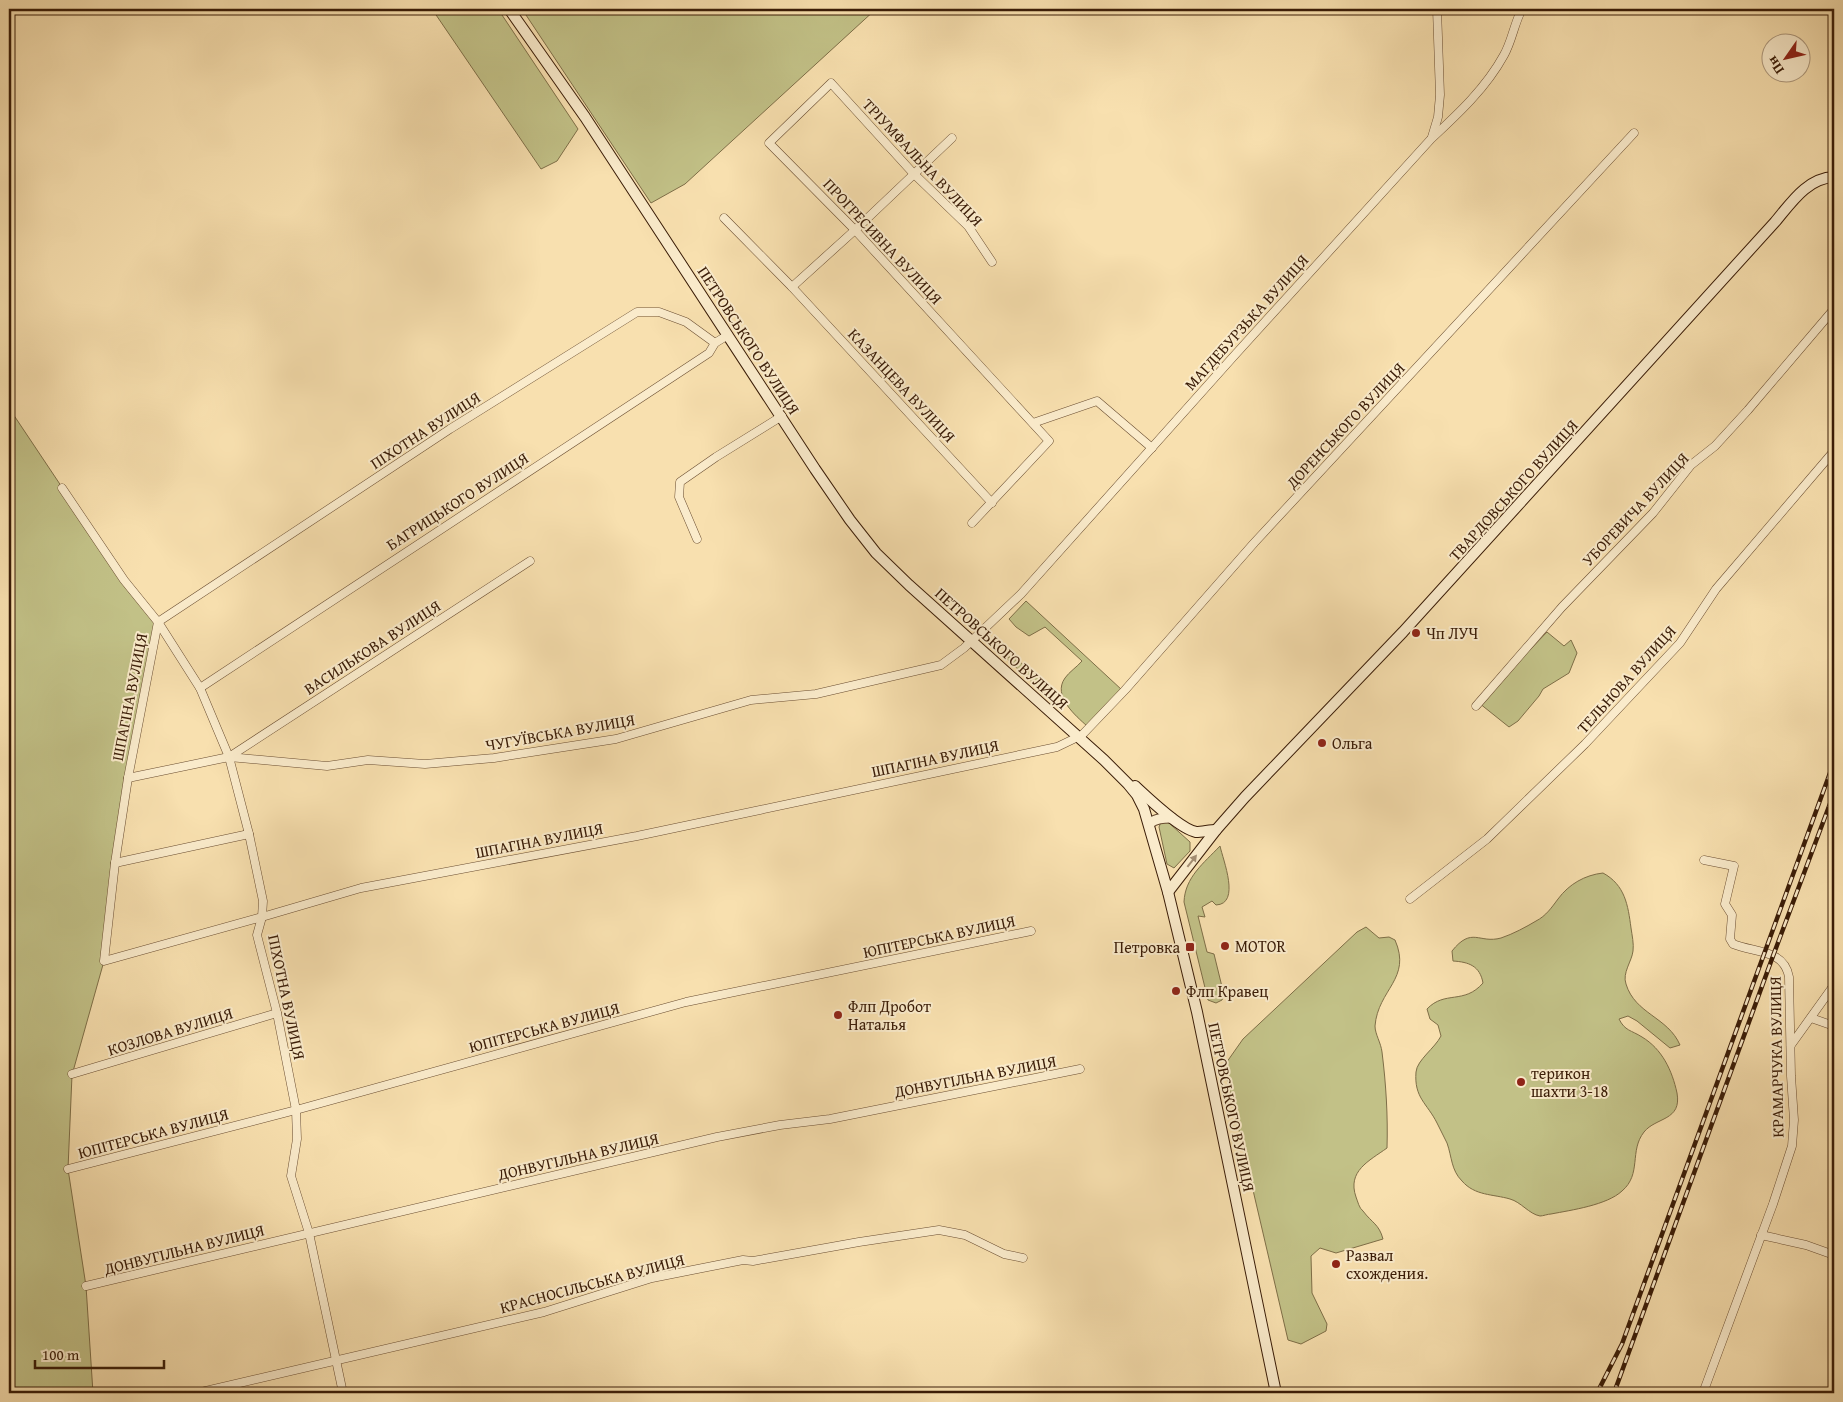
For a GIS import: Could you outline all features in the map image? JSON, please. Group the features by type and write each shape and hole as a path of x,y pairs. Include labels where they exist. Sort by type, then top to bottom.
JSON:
{"main road":[{"name":"ПЕТРОВСЬКОГО ВУЛИЦЯ","path":"509,9 585,118 850,520 876,552 971,641 1104,760 1137,795 1149,824 1168,892 1196,1012 1276,1393"},
{"name":"ТВАРДОВСЬКОГО ВУЛИЦЯ","path":"1168,892 1216,830 1258,783 1403,632 1776,222 1798,194 1816,180 1834,177"},
{"path":"1104,760 1172,818 1195,832 1216,830"}],"street":[{"path":"1431,139 1438,117 1440,95 1437,9"},
{"name":"МАГДЕБУРЗЬКА ВУЛИЦЯ","path":"971,641 1021,594 1431,139 1461,112 1482,88 1505,54 1522,9"},
{"name":"ТРІУМФАЛЬНА ВУЛИЦЯ","path":"831,83 913,173 968,226 992,262"},
{"name":"ПРОГРЕСИВНА ВУЛИЦЯ","path":"831,83 769,143 855,230 1049,441 972,523"},
{"name":"ДОРЕНСЬКОГО ВУЛИЦЯ","path":"1078,738 1125,690 1254,543 1634,133"},
{"path":"792,287 952,138"},
{"name":"КАЗАНЦЕВА ВУЛИЦЯ","path":"724,218 792,287 992,503"},
{"name":"УБОРЕВИЧА ВУЛИЦЯ","path":"1476,706 1562,607 1653,513 1691,465 1716,446 1834,309"},
{"name":"ПІХОТНА ВУЛИЦЯ","path":"158,622 450,429 637,312 659,312 686,322 715,343"},
{"name":"БАГРИЦЬКОГО ВУЛИЦЯ","path":"200,688 709,353 715,343 728,335"},
{"path":"1033,423 1097,401 1152,448"},
{"path":"698,539 678,497 680,482 782,416"},
{"name":"ТЕЛЬНОВА ВУЛИЦЯ","path":"1410,899 1487,839 1585,744 1680,643 1716,589 1834,451"},
{"name":"ПІХОТНА ВУЛИЦЯ","path":"62,488 124,580 158,622 200,688 229,757 249,834 263,901 262,918 257,935 277,1013 296,1110 297,1139 291,1176 309,1233 325,1300 343,1393"},
{"name":"ВАСИЛЬКОВА ВУЛИЦЯ","path":"229,757 530,561"},
{"name":"ШПАГІНА ВУЛИЦЯ","path":"158,622 128,778 115,863 104,961 262,918 361,888 637,836 1057,747 1078,738"},
{"name":"ЧУГУЇВСЬКА ВУЛИЦЯ","path":"229,757 327,766 368,760 425,764 494,758 616,739 751,700 816,694 941,665 971,641"},
{"name":"ШПАГІНА ВУЛИЦЯ","path":"128,778 229,757"},
{"path":"1149,824 1160,818 1172,818"},
{"path":"115,863 249,834"},
{"name":"КРАМАРЧУКА ВУЛИЦЯ","path":"1704,860 1734,866 1726,904 1732,915 1730,939 1733,944 1773,956 1783,961 1788,968 1790,977 1789,1016 1794,1120 1792,1146 1704,1393"},
{"name":"ЮПІТЕРСЬКА ВУЛИЦЯ","path":"68,1169 296,1110 686,1002 1031,931"},
{"path":"1791,1045 1834,985"},
{"name":"КОЗЛОВА ВУЛИЦЯ","path":"72,1074 277,1013"},
{"path":"1811,1018 1834,1026"},
{"name":"ДОНВУГІЛЬНА ВУЛИЦЯ","path":"86,1286 717,1137 780,1125 830,1119 1080,1069"},
{"name":"КРАСНОСІЛЬСЬКА ВУЛИЦЯ","path":"197,1393 544,1312 652,1278 743,1260 753,1261 939,1230 964,1235 1004,1254 1024,1258"},
{"path":"1761,1235 1806,1244 1834,1255"}],"shaded area":[{"path":"432,9 498,9 578,129 557,161 541,169"},
{"path":"522,9 876,9 685,184 651,203"},
{"path":"9,408 124,580 158,622 128,778 104,961 72,1075 68,1169 86,1286 93,1393 9,1393"},
{"path":"1026,601 1122,690 1087,726 1067,705 1061,692 1065,678 1082,661 1045,627 1029,636 1016,627 1009,619"},
{"path":"1547,632 1564,646 1571,640 1577,653 1569,673 1543,689 1518,721 1509,727 1479,703"},
{"path":"1008,657 1022,663 1039,677 1043,682 1046,695 1007,659"},
{"path":"1161,822 1169,823 1190,842 1190,851 1174,868 1167,864 1159,827"},
{"path":"1220,846 1227,871 1228,897 1223,903 1216,905 1212,901 1202,907 1205,917 1198,916 1207,952 1214,954 1224,995 1222,1000 1216,1003 1208,1000 1184,902 1188,885 1196,871"},
{"path":"1603,873 1616,883 1627,904 1633,940 1632,955 1625,976 1630,994 1644,1009 1668,1028 1680,1045 1670,1048 1637,1021 1628,1016 1619,1019 1626,1028 1649,1042 1661,1054 1672,1076 1678,1102 1672,1114 1649,1127 1644,1132 1637,1147 1632,1177 1616,1196 1579,1209 1540,1216 1504,1197 1478,1192 1467,1186 1458,1177 1446,1140 1417,1088 1416,1072 1419,1063 1441,1036 1438,1025 1430,1019 1427,1009 1441,1000 1469,994 1483,983 1482,977 1473,966 1464,962 1453,961 1452,951 1465,939 1470,937 1501,938 1519,930 1543,917 1572,885 1584,878"},
{"path":"1366,927 1379,938 1389,937 1395,940 1399,953 1397,975 1377,1013 1375,1026 1385,1076 1387,1148 1361,1168 1357,1173 1354,1188 1360,1208 1377,1227 1383,1239 1336,1253 1320,1248 1311,1256 1312,1293 1327,1324 1326,1331 1301,1344 1288,1340 1224,1066 1243,1039 1357,932"}],"railway":[{"path":"1597,1393 1622,1344 1834,762"},
{"path":"1614,1393 1834,793"}],"place":[{"name":"Чп ЛУЧ","path":"1416,633"},
{"name":"Ольга","path":"1322,743"},
{"name":"MOTOR","path":"1225,946"},
{"name":"Петровка","path":"1190,947"},
{"name":"Флп Кравец","path":"1176,991"},
{"name":"Флп Дробот Наталья","path":"838,1015"},
{"name":"терикон шахти 3-18","path":"1521,1082"},
{"name":"Развал схождения.","path":"1336,1264"}]}
